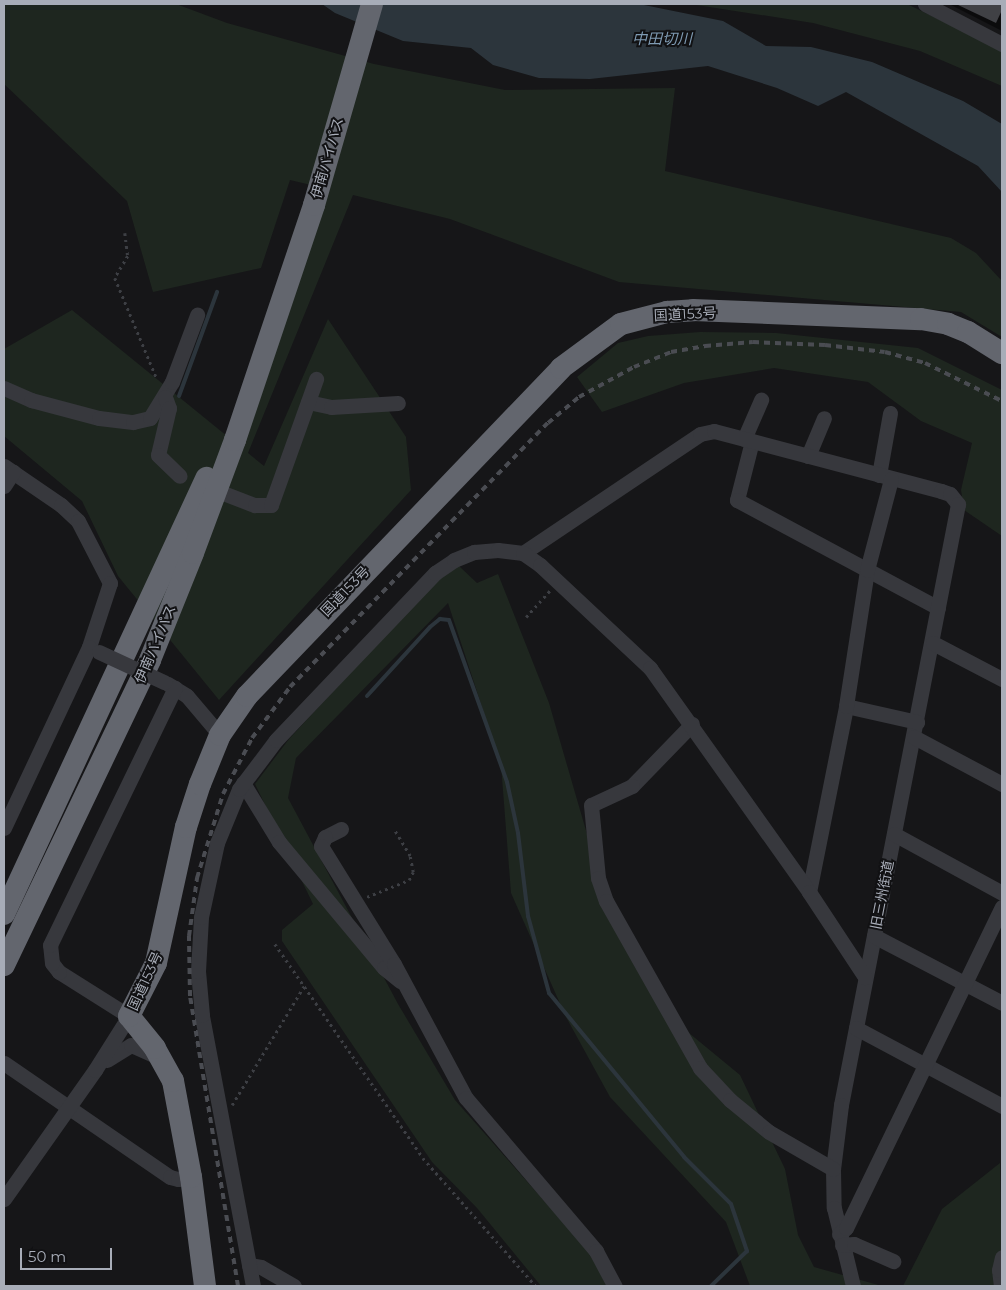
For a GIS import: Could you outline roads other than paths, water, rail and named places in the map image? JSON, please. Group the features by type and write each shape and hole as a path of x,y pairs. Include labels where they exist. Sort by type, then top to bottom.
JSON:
{"highway":[{"name":"伊南バイパス","path":"4,965 150,660 235,440 276,311 314,205 372,4"},
{"name":"国道153号","path":"205,1286 191,1177 177,1100 165,1064 129,1016 156,963 186,827 220,735 247,696 278,660 561,368 621,324 667,312 693,310 922,319 948,324 968,332 1002,353"},
{"name":"伊南バイパス","path":"4,914 173,553 276,311"}],"street":[{"path":"925,4 1002,44"},
{"path":"4,388 31,400 99,418 133,422 150,418 165,397 197,315"},
{"path":"223,493 255,505 271,505 316,379"},
{"path":"165,397 168,408 158,455 180,476"},
{"path":"761,400 748,440 737,500 938,608"},
{"path":"308,402 330,408 398,403"},
{"path":"809,892 846,706 867,570 885,477 890,413"},
{"path":"808,456 824,418"},
{"path":"523,553 700,434 714,431 885,477"},
{"path":"4,486 8,469 61,505 78,521 110,583 94,649 4,828"},
{"name":"旧三州街道","path":"853,1286 840,1239 834,1208 833,1169 856,1028 933,643 958,504 950,494 885,477"},
{"path":"253,1286 202,1014 198,971 201,926 217,843 243,783 276,740 435,573 474,552 498,550 523,553 558,582 650,668 692,724 866,977"},
{"path":"933,643 1002,679"},
{"path":"94,649 170,685 188,696 220,735"},
{"path":"4,1199 95,1070 129,1016 59,972 52,963 50,945 170,685"},
{"path":"846,706 916,729 1002,784"},
{"path":"692,724 632,786 591,805 598,878 606,901 700,1068 730,1100 770,1132 833,1169"},
{"path":"243,783 279,842 384,968 403,983"},
{"path":"341,829 325,837 321,846 356,901 466,1098 596,1251 615,1286"},
{"path":"894,834 1002,893"},
{"path":"893,1261 840,1239 927,1065 1002,907"},
{"path":"874,936 1002,1003"},
{"path":"856,1028 1002,1106"},
{"path":"95,1070 116,1052 131,1045 151,1052 165,1064"},
{"path":"4,1063 170,1177 178,1179 191,1177"},
{"path":"1001,1286 999,1270 1002,1257"},
{"path":"249,1265 261,1267 294,1286"}],"water":[{"name":"中田切川","path":"322,4 639,4 723,21 766,46 811,47 872,62 963,101 1002,124 1002,192 978,166 846,92 818,106 777,88 708,66 590,79 539,78 493,65 471,48 403,41 335,13"}],"waterway":[{"path":"179,396 217,292"},
{"path":"367,696 430,627 440,619 449,620 507,782 518,833 528,916 549,993 684,1157 731,1204 747,1251 711,1286"}],"railway":[{"path":"238,1286 190,996 189,936 197,878 223,794 252,738 290,687 548,423 579,397 634,367 671,352 705,346 753,342 825,345 885,352 925,363 1002,401"}]}
